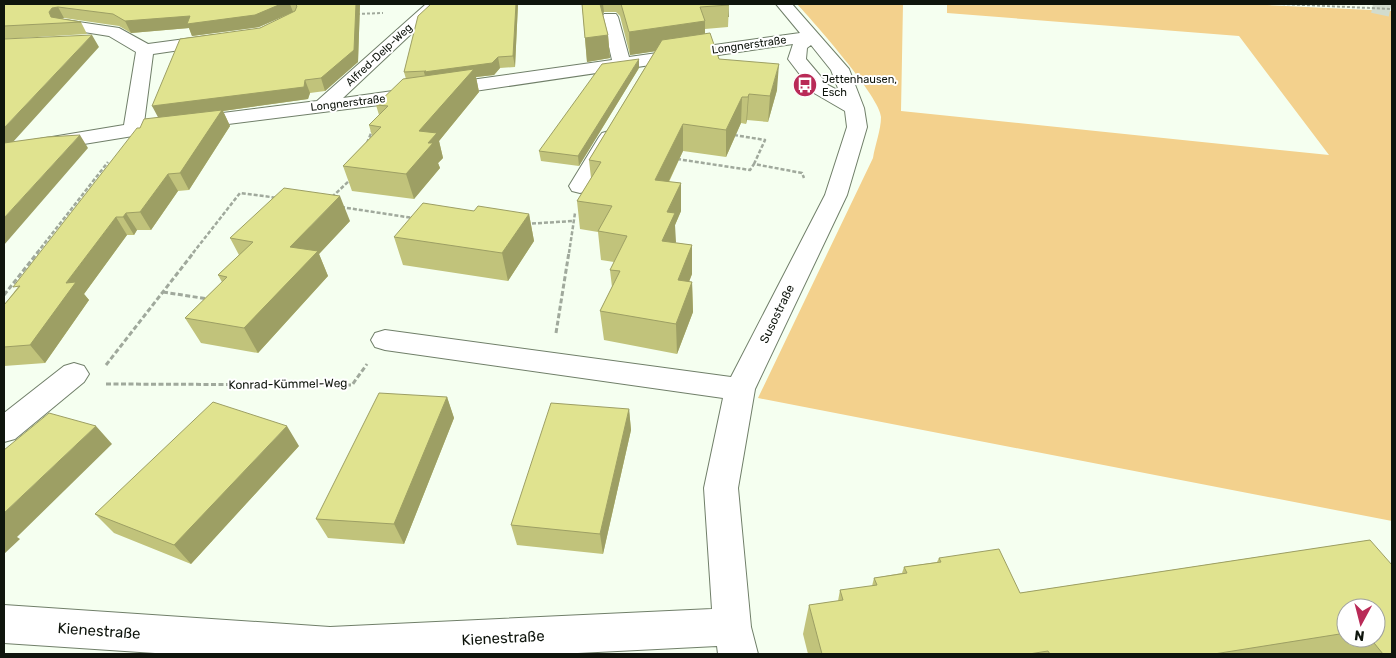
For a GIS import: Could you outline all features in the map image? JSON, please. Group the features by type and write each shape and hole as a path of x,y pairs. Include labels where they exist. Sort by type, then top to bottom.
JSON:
{"street":[{"name":"Susostraße","path":"735,641 721,488 740,389 836,195 857,128 854,108 840,69 784,4"},
{"name":"Alfred-Delp-Weg","path":"323,106 430,8"},
{"path":"610,17 622,64"},
{"path":"65,34 113,32 145,50 228,38"},
{"name":"Longnerstraße","path":"4,150 133,130 387,98 812,36"},
{"path":"133,130 145,50"},
{"path":"642,82 656,59"},
{"path":"580,186 619,121"},
{"path":"385,340 740,389"},
{"path":"4,430 83,379"},
{"name":"Kienestraße","path":"4,624 330,646 735,641"}],"path":[{"path":"1282,4 1392,9"},
{"path":"356,14 430,8"},
{"path":"367,143 387,98"},
{"path":"4,295 133,130"},
{"path":"671,159 750,170 765,140 734,135"},
{"path":"754,164 802,173 804,178"},
{"path":"331,198 351,179"},
{"path":"551,362 580,186"},
{"path":"83,379 163,292 240,193 287,199"},
{"path":"334,206 418,219"},
{"path":"524,225 573,222"},
{"path":"163,292 211,299"},
{"name":"Konrad-Kümmel-Weg","path":"83,379 352,385 385,340"}],"shaded area":[{"path":"797,4 903,4 901,111 1329,155 1239,36 947,13 947,4 1246,4 1392,11 1392,521 758,398 873,158 881,122 878,107 858,77"}],"building":[{"path":"4,4 281,4 255,15 187,24 190,16 125,21 113,14 58,7 52,8 49,12 51,17 81,22 4,26"},
{"path":"295,4 356,4 354,50 321,78 305,80 304,87 152,106 180,39 260,28 295,11 297,6"},
{"path":"431,4 516,4 513,56 498,57 492,63 424,72 426,71 404,72 418,16"},
{"path":"582,4 600,4 608,35 585,38"},
{"path":"621,4 729,5 700,7 705,21 629,32"},
{"path":"710,33 719,59 779,64 770,96 749,94 748,97 742,97 726,130 683,124 655,180 681,183 667,212 675,213 662,241 692,245 678,280 692,282 676,324 600,311 620,271 610,270 627,236 598,231 612,206 577,201 601,162 589,160 662,40"},
{"path":"92,35 4,128 4,39"},
{"path":"639,59 578,156 539,151 602,64"},
{"path":"474,69 419,131 437,133 428,143 433,143 406,174 343,166 381,127 369,125 388,106 376,105 403,79"},
{"path":"222,110 180,173 168,174 140,212 126,213 123,217 116,217 66,283 76,282 30,345 4,347 4,305 20,286 13,287 137,128 140,128 144,119"},
{"path":"80,135 4,218 4,143"},
{"path":"284,188 340,196 290,247 318,251 244,328 185,318 227,277 218,275 253,242 230,238"},
{"path":"423,203 474,211 478,206 529,214 502,253 394,237"},
{"path":"379,393 447,397 394,524 316,519"},
{"path":"213,402 287,426 174,545 95,514"},
{"path":"551,403 629,409 600,534 511,525"},
{"path":"49,413 96,426 4,513 4,450"},
{"path":"1370,540 1392,565 1392,654 1383,654 1378,648 1386,648 1386,598 1336,598 1336,635 1214,654 1050,654 1048,651 1029,654 822,654 809,605 843,600 840,590 877,585 874,578 907,573 904,567 941,562 939,558 999,549 1020,593"}],"tunnel":[{"path":"1373,4 1392,8"}],"place":[{"name":"Jettenhausen, Esch","path":"805,85"}]}
